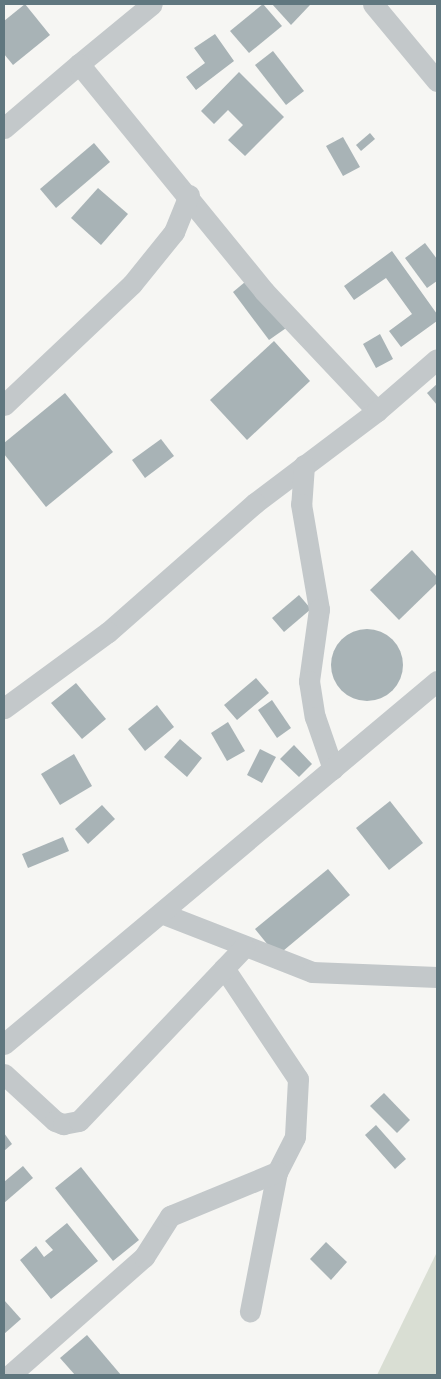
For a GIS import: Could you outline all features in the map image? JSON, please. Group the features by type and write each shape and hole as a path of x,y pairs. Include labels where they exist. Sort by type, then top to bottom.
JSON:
{"street":[{"path":"4,128 152,4"},
{"path":"373,4 437,81"},
{"path":"79,64 189,195 264,291 376,411"},
{"path":"4,405 132,284 174,232 189,195"},
{"path":"4,708 108,632 304,465 376,411 437,359"},
{"path":"304,465 300,504 319,609 310,681 315,717 333,769"},
{"path":"4,1044 437,681"},
{"path":"161,913 286,964 334,976 437,977"},
{"path":"4,1074 55,1120 63,1124 79,1121 244,947"},
{"path":"224,968 298,1079 296,1136 277,1172 250,1311"},
{"path":"10,1375 144,1257 170,1216 277,1172"}],"shaded area":[{"path":"437,1252 437,1375 377,1375"}],"building":[{"path":"25,4 50,35 13,65 4,54 4,21"},
{"path":"263,4 282,26 249,53 230,31"},
{"path":"272,4 309,4 310,5 291,25"},
{"path":"215,34 234,61 196,90 186,77 205,63 194,48"},
{"path":"273,51 304,91 286,105 255,65"},
{"path":"239,72 284,117 245,156 228,140 243,125 228,110 214,124 201,111"},
{"path":"370,133 375,139 361,151 356,145"},
{"path":"343,137 360,167 343,176 326,146"},
{"path":"94,143 110,162 56,208 40,189"},
{"path":"98,188 128,214 101,245 71,218"},
{"path":"425,243 437,259 437,281 427,288 405,258"},
{"path":"392,251 437,314 437,321 401,347 389,331 412,314 386,278 354,300 344,286"},
{"path":"251,277 289,326 269,340 233,292"},
{"path":"380,334 393,359 376,368 363,344"},
{"path":"274,341 310,381 247,440 210,400"},
{"path":"437,384 437,405 427,393"},
{"path":"65,393 113,452 46,507 4,454 4,443"},
{"path":"161,439 174,456 145,478 132,460"},
{"path":"412,550 437,577 437,583 399,620 370,590"},
{"path":"299,595 311,609 284,632 272,618"},
{"path":"367,629 387,635 397,645 403,665 397,685 387,695 367,701 347,695 337,685 331,665 337,645 347,635"},
{"path":"256,678 269,693 237,720 224,705"},
{"path":"76,683 106,719 82,739 51,703"},
{"path":"272,700 291,728 277,738 258,710"},
{"path":"157,705 174,727 145,751 128,729"},
{"path":"228,722 245,751 227,761 211,733"},
{"path":"180,739 202,758 187,777 164,757"},
{"path":"294,745 312,764 299,777 280,759"},
{"path":"260,749 276,757 262,783 247,775"},
{"path":"74,754 92,786 60,805 41,774"},
{"path":"390,801 423,843 389,870 356,828"},
{"path":"102,805 115,819 88,844 75,829"},
{"path":"63,837 69,851 28,868 22,854"},
{"path":"328,869 350,895 277,956 255,929"},
{"path":"384,1093 410,1120 397,1133 370,1106"},
{"path":"376,1125 406,1159 395,1169 365,1135"},
{"path":"4,1133 12,1144 4,1151"},
{"path":"23,1166 33,1178 4,1203 4,1182"},
{"path":"81,1167 139,1240 113,1261 55,1188"},
{"path":"67,1223 98,1261 51,1299 20,1260 36,1246 44,1257 53,1250 45,1241"},
{"path":"326,1242 347,1262 331,1280 310,1259"},
{"path":"4,1300 21,1319 4,1334"},
{"path":"87,1335 121,1375 75,1375 60,1358"}]}
